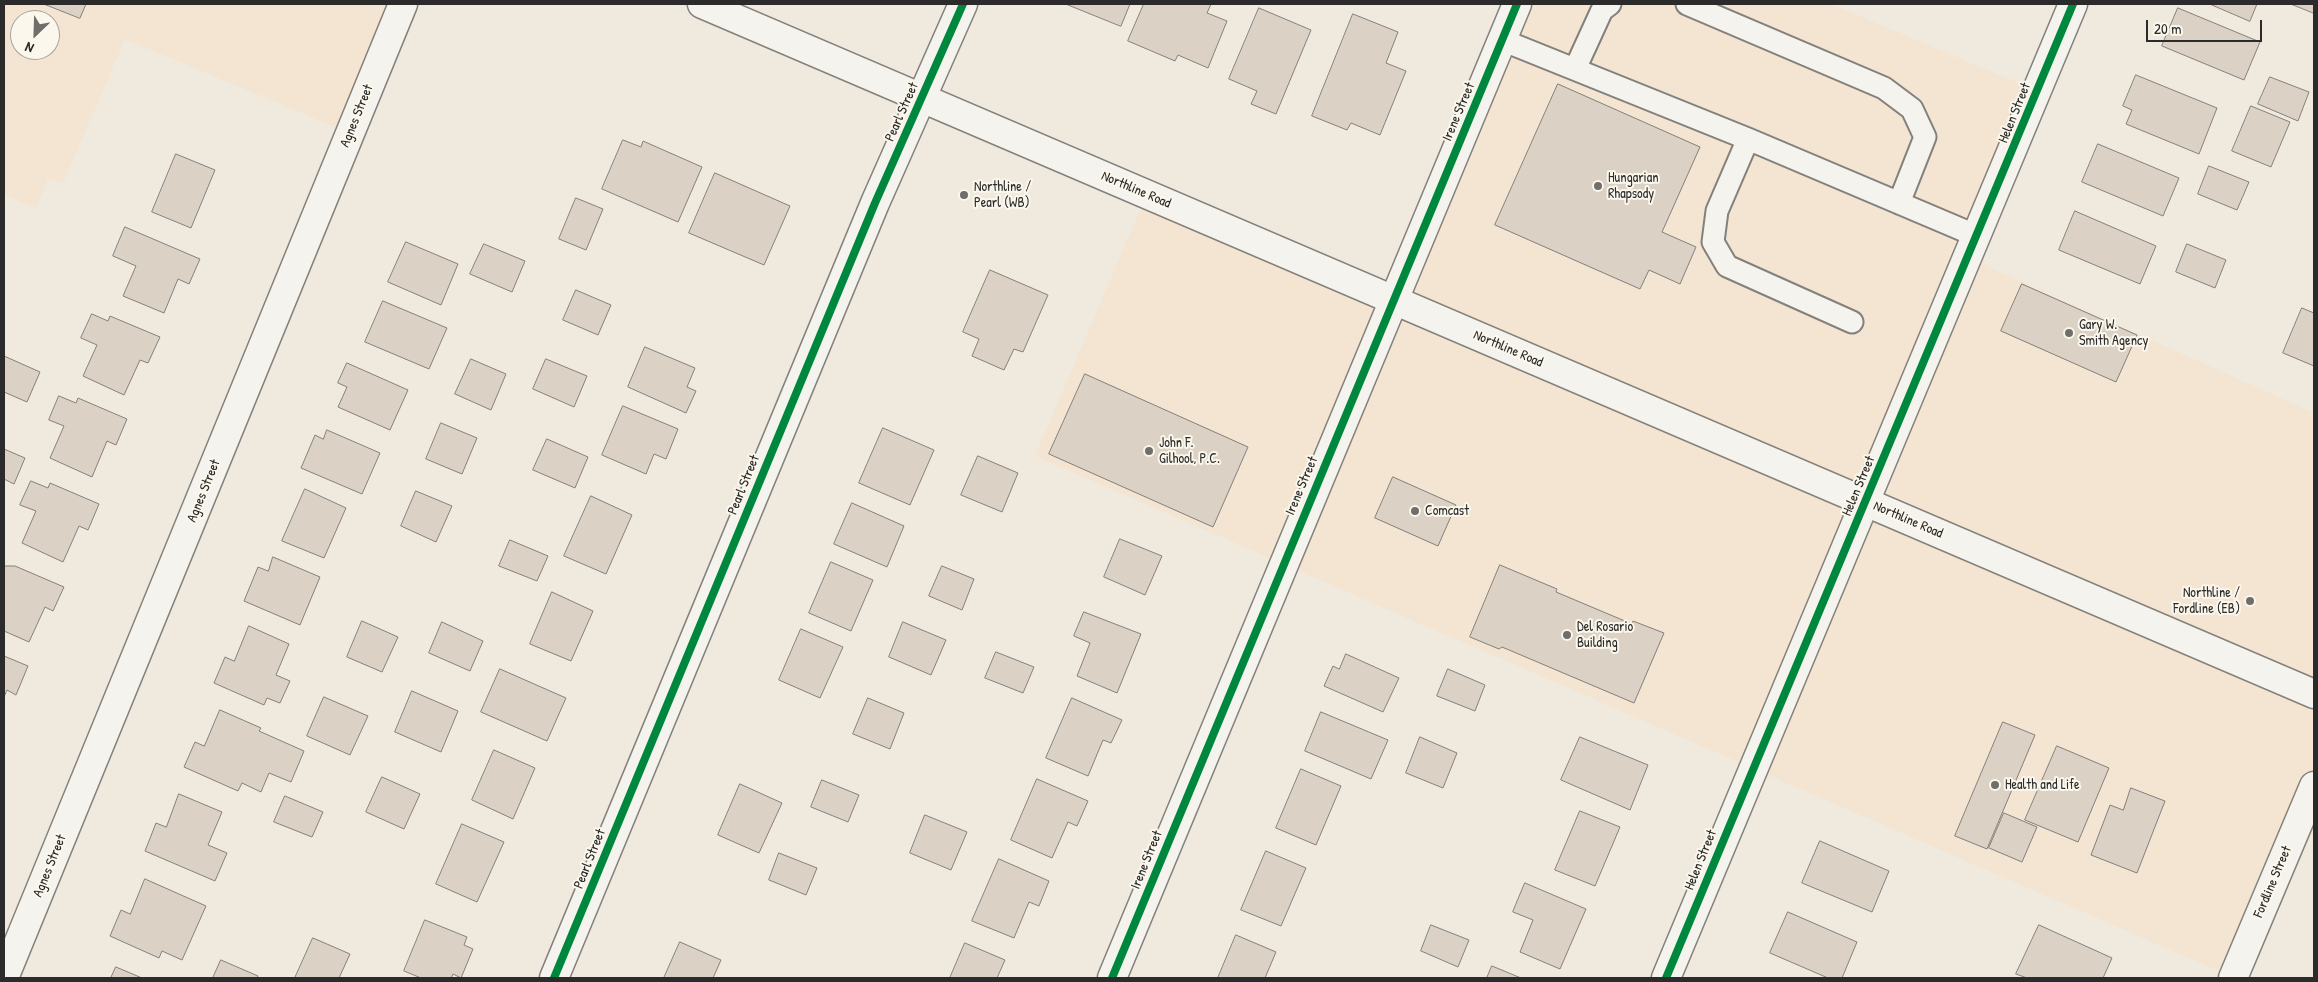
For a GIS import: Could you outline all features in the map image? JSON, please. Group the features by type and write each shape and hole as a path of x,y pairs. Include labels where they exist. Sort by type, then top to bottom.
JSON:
{"street":[{"name":"Agnes Street","path":"4,978 403,4"},
{"name":"Northline Road","path":"702,4 2314,694"},
{"name":"Pearl Street","path":"554,978 867,222 963,4"},
{"name":"Irene Street","path":"1112,978 1517,4"},
{"name":"Helen Street","path":"1666,978 2073,4"},
{"name":"Fordline Street","path":"2233,978 2314,786"}],"lane":[{"path":"1575,69 1602,10 1610,4"},
{"path":"1687,4 1884,88 1912,109 1925,138 1900,204"},
{"path":"1502,40 1748,139 1977,236"},
{"path":"1748,139 1718,211 1713,242 1726,266 1852,322"}],"shaded area":[{"path":"4,4 403,4 350,133 125,39 63,183 48,178 36,208 4,195"},
{"path":"1517,4 1831,4 2037,91 1968,258 2314,413 2314,786 2233,977 1035,456 1147,194 1394,300"}],"building":[{"path":"44,4 86,4 80,18"},
{"path":"1066,4 1130,4 1121,26"},
{"path":"1144,4 1211,4 1207,13 1227,21 1208,68 1178,55 1175,61 1128,41"},
{"path":"2210,4 2257,4 2250,21"},
{"path":"2291,4 2314,4 2314,13"},
{"path":"1259,8 1311,30 1276,114 1251,104 1257,91 1229,79"},
{"path":"2178,8 2260,42 2244,80 2162,46"},
{"path":"1353,14 1398,32 1386,63 1406,71 1380,135 1351,123 1347,130 1312,116"},
{"path":"2136,75 2217,108 2199,154 2126,124 2132,110 2123,106"},
{"path":"2270,77 2309,92 2298,121 2258,104"},
{"name":"Hungarian Rhapsody","path":"1558,84 1700,147 1662,232 1696,247 1680,284 1649,270 1640,289 1495,225"},
{"path":"2251,106 2290,122 2271,167 2232,151"},
{"path":"623,140 641,147 643,141 702,167 678,222 602,189"},
{"path":"2098,144 2179,178 2163,216 2082,182"},
{"path":"176,154 215,170 191,228 152,212"},
{"path":"2209,166 2249,182 2237,210 2198,194"},
{"path":"715,173 790,206 764,265 689,233"},
{"path":"576,198 603,209 586,250 559,239"},
{"path":"2075,211 2156,246 2140,284 2059,250"},
{"path":"125,227 200,259 189,284 178,279 164,313 123,296 136,266 113,256"},
{"path":"406,242 458,264 441,305 388,282"},
{"path":"484,244 525,261 512,292 470,274"},
{"path":"2187,244 2226,260 2215,288 2176,272"},
{"path":"990,270 1048,295 1023,352 1014,349 1004,370 972,356 979,339 963,332"},
{"name":"Gary W. Smith Agency","path":"2022,284 2137,335 2116,382 2001,331"},
{"path":"576,290 611,305 598,335 563,320"},
{"path":"383,301 447,328 429,369 365,342"},
{"path":"2302,308 2314,313 2314,366 2283,353"},
{"path":"92,314 108,321 110,316 160,337 148,363 140,360 124,395 83,376 97,345 81,338"},
{"path":"645,347 695,368 687,387 696,391 686,413 628,387"},
{"path":"4,356 40,372 27,402 4,392"},
{"path":"471,359 506,374 491,410 455,394"},
{"path":"546,359 587,376 574,407 533,389"},
{"path":"347,363 408,390 390,430 338,407 347,387 338,383"},
{"name":"John F. Gilhool, P.C.","path":"1085,374 1248,447 1213,527 1049,454"},
{"path":"59,396 76,403 78,398 127,419 116,445 107,441 92,477 50,458 64,426 49,420"},
{"path":"623,406 678,429 666,459 654,454 646,474 602,455"},
{"path":"441,423 477,438 462,474 426,459"},
{"path":"883,428 934,450 910,505 859,483"},
{"path":"327,430 380,453 362,494 301,468 315,435 323,439"},
{"path":"547,439 588,457 575,488 533,470"},
{"path":"4,449 25,458 14,484 4,479"},
{"path":"978,456 1018,473 1002,512 961,495"},
{"name":"Comcast","path":"1393,477 1456,505 1438,546 1375,518"},
{"path":"31,481 48,488 50,483 99,504 88,530 79,526 63,562 22,543 36,511 20,505"},
{"path":"305,489 346,508 324,558 282,541"},
{"path":"416,491 452,506 436,542 401,526"},
{"path":"591,496 632,515 606,574 564,556"},
{"path":"852,503 904,526 887,567 834,544"},
{"path":"1120,539 1162,556 1145,595 1104,577"},
{"path":"510,540 548,556 537,581 499,566"},
{"path":"273,557 320,577 300,625 244,601 258,567 268,571"},
{"path":"831,562 873,580 851,631 809,613"},
{"name":"Del Rosario Building","path":"1500,565 1557,589 1556,592 1632,624 1633,621 1664,633 1634,703 1502,647 1499,649 1470,637"},
{"path":"4,566 15,566 64,587 53,611 45,607 29,642 4,631"},
{"path":"942,566 974,579 962,610 929,596"},
{"path":"552,592 593,611 571,661 530,644"},
{"path":"1084,612 1141,634 1117,693 1077,676 1090,643 1074,636"},
{"path":"362,621 398,637 382,672 347,657"},
{"path":"442,622 483,641 470,671 429,653"},
{"path":"903,622 946,640 931,675 889,657"},
{"path":"249,626 289,644 276,675 290,681 280,703 267,698 264,705 214,683 225,657 234,661"},
{"path":"801,629 843,647 820,698 779,680"},
{"path":"996,652 1034,667 1023,693 985,678"},
{"path":"1346,654 1399,678 1383,712 1324,686 1333,666 1339,669"},
{"path":"4,656 28,666 16,695 7,690 4,697"},
{"path":"500,669 566,698 547,741 481,712"},
{"path":"1448,669 1485,685 1475,711 1437,696"},
{"path":"412,691 458,711 441,752 395,732"},
{"path":"324,697 368,716 350,755 307,736"},
{"path":"868,698 904,713 890,749 853,734"},
{"path":"1072,698 1122,720 1111,743 1103,740 1088,776 1046,758"},
{"path":"220,710 261,728 259,731 304,751 291,782 269,773 261,792 242,783 238,791 184,767 195,742 204,746"},
{"path":"1321,712 1388,740 1371,779 1305,751"},
{"name":"Health and Life","path":"2003,722 2035,735 1987,849 1955,836"},
{"path":"1420,737 1457,753 1443,788 1406,773"},
{"path":"1580,737 1648,765 1630,810 1561,780"},
{"path":"2057,746 2109,768 2078,842 2025,820"},
{"path":"494,750 535,768 513,819 472,800"},
{"path":"1301,769 1341,786 1316,845 1276,828"},
{"path":"382,777 420,794 404,829 366,812"},
{"path":"1037,779 1088,801 1077,826 1068,822 1052,858 1011,840"},
{"path":"822,780 859,795 848,822 811,807"},
{"path":"740,784 782,803 759,853 718,835"},
{"path":"2131,788 2165,801 2137,873 2091,855 2110,805 2123,810"},
{"path":"179,794 222,812 208,845 227,853 215,881 145,851 156,823 166,827"},
{"path":"285,796 323,812 312,837 274,822"},
{"path":"1580,811 1620,827 1595,886 1555,870"},
{"path":"2004,813 2037,827 2022,862 1989,848"},
{"path":"925,815 967,832 951,870 910,853"},
{"path":"462,824 504,842 477,902 436,884"},
{"path":"1820,841 1889,871 1872,912 1802,883"},
{"path":"1266,851 1306,868 1281,926 1241,910"},
{"path":"779,853 817,868 806,895 769,880"},
{"path":"999,859 1049,881 1039,906 1029,902 1014,938 972,921"},
{"path":"145,879 206,906 182,960 162,951 159,958 110,936 121,910 130,914"},
{"path":"1525,883 1586,909 1560,969 1520,952 1533,920 1513,912"},
{"path":"1788,912 1857,942 1842,978 1828,978 1770,953"},
{"path":"425,920 467,937 464,945 473,949 461,978 453,974 451,978 421,978 404,971"},
{"path":"1431,925 1469,940 1458,967 1421,951"},
{"path":"2039,925 2112,958 2103,978 2027,978 2016,974"},
{"path":"1236,935 1276,952 1265,978 1218,978"},
{"path":"313,938 350,954 339,978 295,978"},
{"path":"680,942 721,960 713,978 664,978"},
{"path":"965,943 1005,960 997,978 950,978"},
{"path":"221,960 258,976 257,978 213,978"},
{"path":"1492,966 1521,978 1487,978"},
{"path":"116,967 142,978 111,978"}],"cycle path":[{"path":"554,978 875,203 963,4"},
{"path":"1112,978 1517,4"},
{"path":"1666,978 2073,4"}],"place":[{"name":"Hungarian Rhapsody","path":"1598,186"},
{"name":"Northline / Pearl (WB)","path":"964,195"},
{"name":"Gary W. Smith Agency","path":"2069,333"},
{"name":"John F. Gilhool, P.C.","path":"1149,451"},
{"name":"Comcast","path":"1415,511"},
{"name":"Northline / Fordline (EB)","path":"2250,601"},
{"name":"Del Rosario Building","path":"1567,635"},
{"name":"Health and Life","path":"1995,785"}]}
